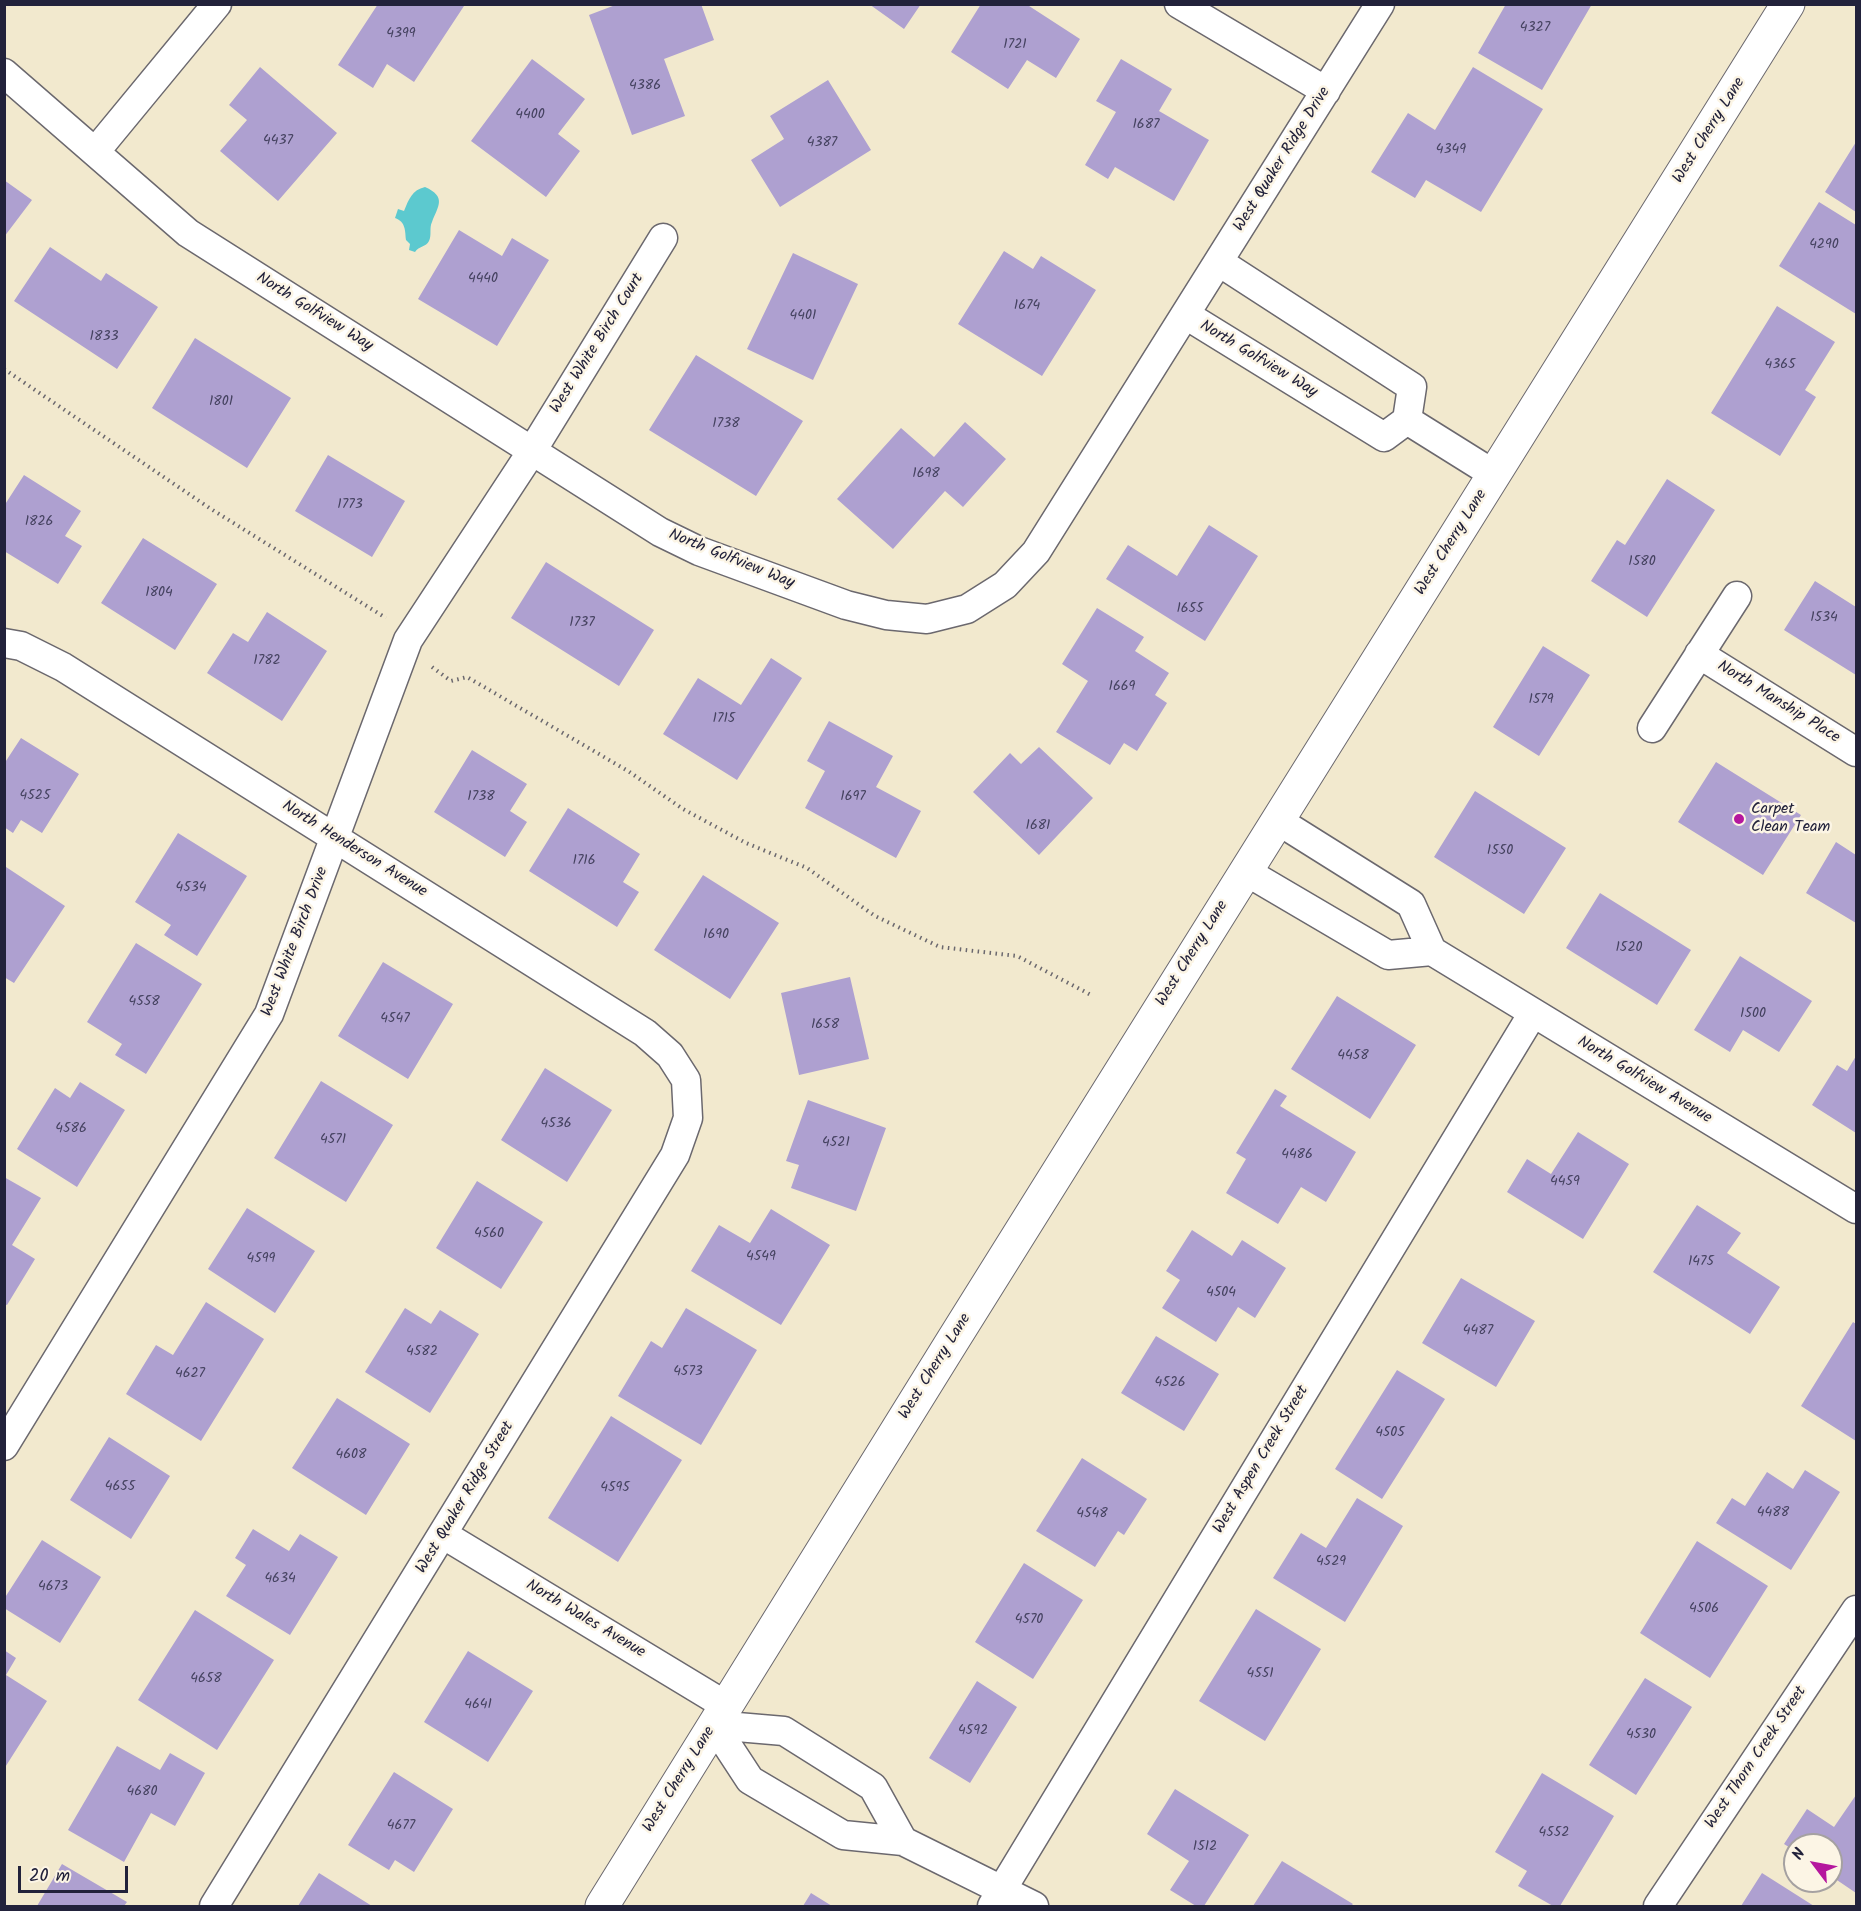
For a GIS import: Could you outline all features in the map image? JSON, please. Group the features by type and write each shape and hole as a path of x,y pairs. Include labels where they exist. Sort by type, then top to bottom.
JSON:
{"main road":[{"name":"West Cherry Lane","path":"603,1906 1245,871 1788,4"}],"street":[{"path":"95,153 217,4"},
{"path":"1179,4 1326,91"},
{"name":"West Quaker Ridge Drive","path":"1186,315 1380,4"},
{"name":"North Golfview Way","path":"4,73 189,233 660,532 699,551 846,605 886,615 927,619 967,609 1005,585 1036,552 1186,315 1384,437 1407,420"},
{"name":"West White Birch Court","path":"532,451 663,238"},
{"path":"1219,262 1412,387 1407,420 1495,475"},
{"name":"West White Birch Drive","path":"4,1446 270,1014 408,640 532,451"},
{"name":"North Manship Place","path":"1652,728 1737,596"},
{"name":"North Henderson Avenue","path":"4,643 21,646 63,667 645,1033 670,1055 686,1080"},
{"name":"North Manship Place","path":"1699,654 1857,752"},
{"path":"1245,871 1389,955 1432,951 1411,904 1277,820"},
{"name":"North Golfview Avenue","path":"1432,951 1857,1209"},
{"name":"West Aspen Creek Street","path":"997,1898 1533,1013"},
{"name":"West Quaker Ridge Street","path":"213,1906 444,1534 675,1155 688,1118 686,1080"},
{"name":"North Wales Avenue","path":"444,1534 720,1715 784,1731 873,1786 903,1841"},
{"name":"West Thorn Creek Street","path":"1658,1906 1857,1610"},
{"name":"North Wales Avenue","path":"720,1715 750,1780 843,1835 903,1841 997,1898 1034,1906"}],"path":[{"path":"4,369 211,509 387,619"},
{"path":"428,661 433,669 451,681 467,677 628,771 683,809 746,843 807,868 875,916 940,947 1017,956 1092,996"}],"water":[{"path":"425,187 436,194 439,202 431,224 429,241 415,252 409,250 410,244 406,240 403,224 395,218 398,209 404,211 414,193"}],"building":[{"path":"378,4 461,4 464,6 414,82 387,64 373,88 338,65"},
{"path":"618,4 701,4 714,40 664,59 685,116 632,135 589,15"},
{"path":"869,4 921,4 904,29"},
{"path":"981,4 1026,4 1080,39 1056,78 1027,60 1008,89 951,52"},
{"path":"1506,4 1592,4 1542,90 1478,53"},
{"path":"532,59 585,99 558,134 580,151 546,197 471,141"},
{"path":"1121,59 1172,89 1159,111 1209,140 1174,201 1115,167 1108,179 1085,165 1116,112 1096,101"},
{"path":"260,67 337,133 278,201 220,151 247,120 229,105"},
{"path":"1473,67 1543,109 1481,212 1426,180 1415,198 1371,172 1408,113 1435,130"},
{"path":"828,80 871,150 780,207 751,160 784,139 770,116"},
{"path":"1856,142 1856,212 1825,192"},
{"path":"4,180 32,200 4,237"},
{"path":"1819,202 1856,225 1856,314 1779,266"},
{"path":"459,230 502,256 512,238 549,260 497,346 418,299"},
{"path":"50,247 101,281 106,273 158,307 117,369 14,301"},
{"path":"1004,251 1033,269 1041,256 1096,290 1042,376 958,324"},
{"path":"793,253 858,284 813,380 747,349"},
{"path":"1777,306 1835,342 1805,390 1816,397 1780,456 1711,413"},
{"path":"195,338 291,398 247,468 152,408"},
{"path":"696,355 803,421 756,496 649,430"},
{"path":"965,422 1006,459 963,507 945,491 893,549 837,499 901,428 934,457"},
{"path":"328,455 405,501 372,557 295,511"},
{"path":"24,475 81,511 65,536 82,546 58,584 4,551 4,506"},
{"path":"1667,479 1715,510 1647,617 1591,581 1617,540 1625,545"},
{"path":"1209,525 1258,556 1205,641 1106,579 1128,545 1177,576"},
{"path":"143,538 217,584 175,650 101,603"},
{"path":"546,562 654,630 619,686 511,618"},
{"path":"1815,581 1856,607 1856,675 1784,630"},
{"path":"1097,608 1144,637 1135,651 1169,673 1155,695 1167,703 1137,751 1124,743 1110,765 1056,732 1088,681 1062,664"},
{"path":"267,612 327,651 282,721 207,673 233,633 248,642"},
{"path":"1543,646 1590,675 1539,756 1493,727"},
{"path":"771,658 802,678 737,780 663,734 698,678 741,705"},
{"path":"829,721 893,756 876,787 921,811 896,858 805,808 825,771 807,761"},
{"path":"21,738 79,774 42,833 21,820 13,833 4,827 4,764"},
{"path":"1039,747 1093,798 1039,855 973,792 1010,753 1021,764"},
{"path":"472,750 527,784 510,811 527,822 505,857 434,812"},
{"name":"Carpet Clean Team","path":"1716,762 1801,815 1763,875 1678,822"},
{"path":"1475,791 1566,848 1524,914 1434,857"},
{"path":"568,808 640,854 623,882 639,892 617,927 529,871"},
{"path":"178,833 247,876 197,956 164,935 171,925 135,902"},
{"path":"1836,842 1856,855 1856,923 1806,893"},
{"path":"6,867 65,906 14,983 4,977"},
{"path":"703,875 779,923 730,999 654,950"},
{"path":"1600,893 1691,950 1657,1005 1566,948"},
{"path":"136,943 202,984 146,1074 115,1055 122,1044 87,1022"},
{"path":"1740,956 1812,1001 1779,1052 1743,1030 1730,1052 1694,1030"},
{"path":"383,962 453,1004 408,1079 338,1036"},
{"path":"850,977 869,1059 799,1075 781,993"},
{"path":"1337,996 1416,1045 1370,1119 1291,1069"},
{"path":"1856,1056 1856,1133 1812,1105 1837,1065 1847,1071"},
{"path":"545,1068 612,1110 567,1182 501,1140"},
{"path":"321,1081 393,1125 346,1202 274,1158"},
{"path":"80,1082 125,1110 77,1187 17,1149 55,1088 70,1098"},
{"path":"1275,1089 1287,1096 1280,1106 1356,1152 1326,1202 1301,1187 1278,1224 1226,1193 1246,1159 1236,1153"},
{"path":"808,1100 886,1128 856,1211 791,1188 799,1165 786,1161"},
{"path":"1578,1132 1629,1164 1583,1239 1507,1192 1527,1159 1551,1174"},
{"path":"4,1177 41,1198 12,1245 35,1259 7,1305 4,1304"},
{"path":"477,1181 543,1222 501,1289 436,1248"},
{"path":"1697,1205 1741,1233 1727,1253 1780,1287 1750,1334 1653,1272"},
{"path":"247,1208 315,1251 275,1313 208,1269"},
{"path":"771,1209 830,1245 781,1325 691,1271 719,1225 750,1243"},
{"path":"1192,1230 1232,1256 1242,1240 1286,1268 1255,1318 1238,1307 1216,1342 1162,1308 1180,1280 1166,1271"},
{"path":"1461,1278 1535,1321 1496,1387 1422,1343"},
{"path":"206,1302 264,1339 201,1441 126,1394 156,1345 173,1355"},
{"path":"405,1308 431,1324 440,1310 479,1334 430,1413 365,1372"},
{"path":"686,1308 757,1350 701,1445 618,1396 651,1341 662,1348"},
{"path":"1853,1322 1856,1324 1856,1441 1801,1406"},
{"path":"1156,1336 1219,1374 1184,1431 1121,1393"},
{"path":"1397,1370 1445,1399 1382,1499 1335,1469"},
{"path":"337,1398 410,1444 366,1515 292,1468"},
{"path":"611,1416 682,1460 618,1562 548,1518"},
{"path":"109,1437 170,1476 131,1539 70,1500"},
{"path":"1082,1458 1147,1499 1124,1535 1118,1531 1095,1567 1036,1531"},
{"path":"1805,1470 1840,1492 1791,1570 1716,1523 1732,1498 1745,1506 1767,1472 1793,1489"},
{"path":"1357,1498 1403,1526 1345,1622 1273,1578 1301,1533 1326,1548"},
{"path":"253,1529 289,1551 300,1534 338,1557 290,1635 226,1596 246,1565 235,1558"},
{"path":"42,1540 101,1577 60,1643 4,1608 4,1599"},
{"path":"1697,1541 1768,1586 1710,1678 1640,1633"},
{"path":"1024,1563 1083,1600 1033,1679 975,1642"},
{"path":"1256,1609 1321,1649 1265,1741 1199,1701"},
{"path":"195,1610 274,1660 217,1750 138,1700"},
{"path":"4,1650 16,1658 6,1675 47,1701 4,1769"},
{"path":"468,1651 533,1691 488,1762 424,1722"},
{"path":"1645,1678 1692,1707 1636,1795 1589,1765"},
{"path":"977,1681 1017,1707 970,1783 929,1758"},
{"path":"117,1746 160,1770 170,1753 205,1773 175,1826 151,1813 124,1862 68,1830"},
{"path":"394,1772 453,1809 414,1872 395,1860 389,1870 348,1845"},
{"path":"1542,1773 1614,1816 1560,1906 1553,1906 1518,1886 1527,1871 1495,1852"},
{"path":"1175,1789 1249,1835 1204,1906 1196,1906 1170,1890 1189,1861 1147,1834"},
{"path":"1856,1795 1856,1893 1843,1884 1843,1833 1791,1833 1807,1809 1834,1827"},
{"path":"1282,1861 1353,1904 1351,1906 1253,1906"},
{"path":"62,1864 127,1902 124,1906 37,1906"},
{"path":"319,1873 372,1906 298,1906"},
{"path":"1762,1873 1783,1886 1783,1893 1794,1893 1814,1906 1741,1906"},
{"path":"811,1893 832,1906 803,1906"}],"place":[{"name":"Carpet Clean Team","path":"1739,819"}]}
